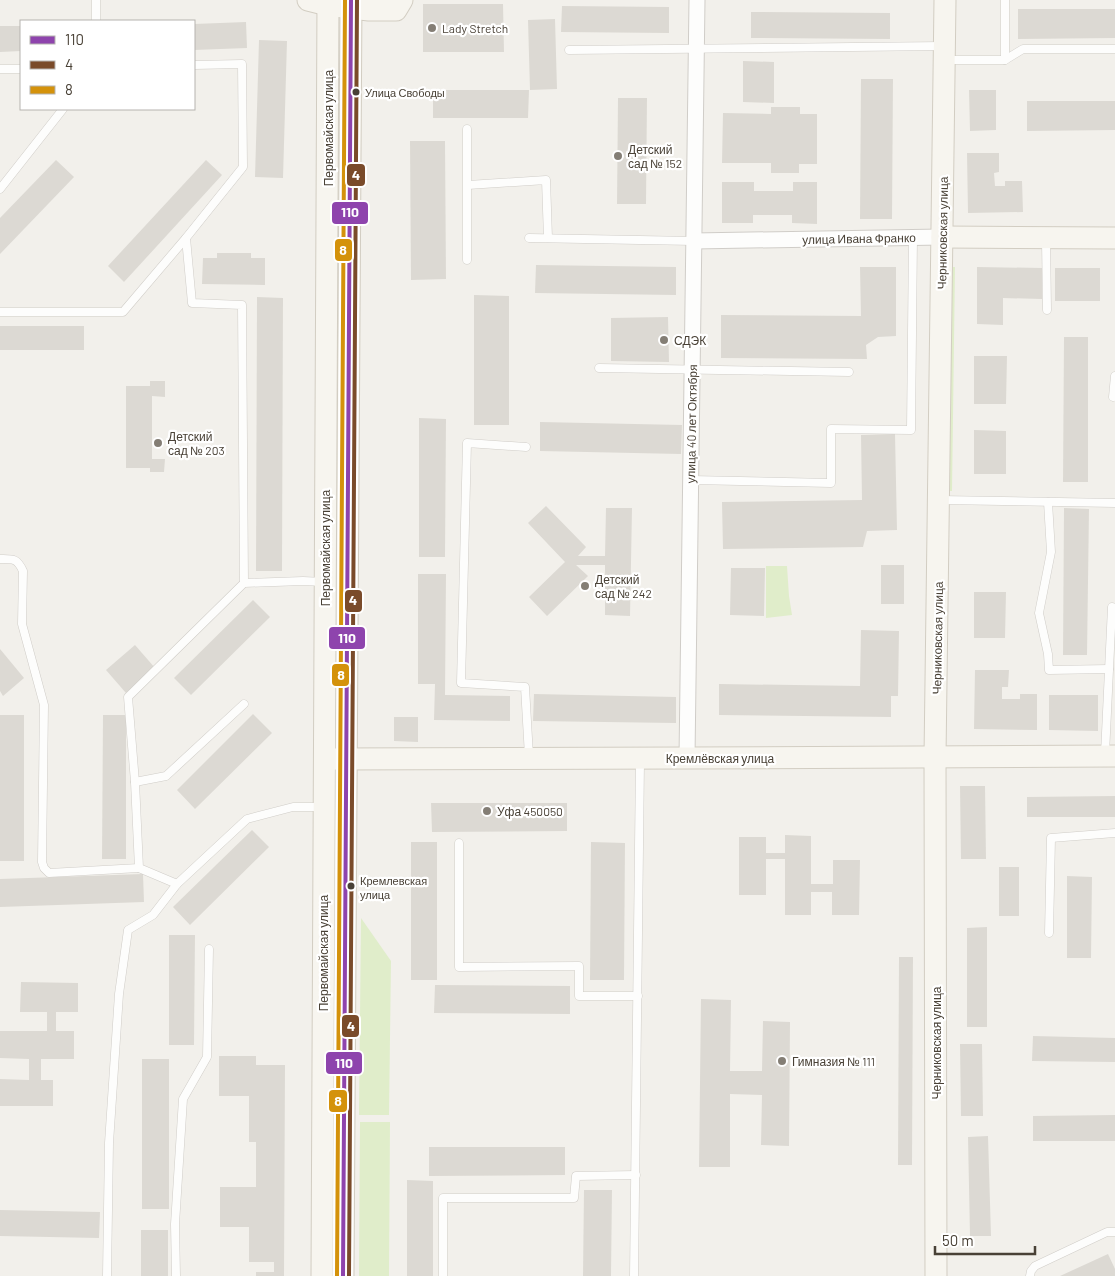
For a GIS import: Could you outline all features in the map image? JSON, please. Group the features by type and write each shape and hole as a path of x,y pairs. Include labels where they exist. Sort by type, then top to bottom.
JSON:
{"main road":[{"path":"322,2 351,4 369,10 396,10 402,0"},
{"name":"Черниковская улица","path":"936,1276 936,757 945,0"},
{"name":"Первомайская улица","path":"322,2 325,582 322,1276"},
{"name":"Первомайская улица","path":"343,1276 351,4"},
{"name":"улица Ивана Франко","path":"942,237 1115,238"},
{"name":"Кремлёвская улица","path":"324,759 1110,756"}],"street":[{"name":"улица 40 лет Октября","path":"687,758 697,0"},
{"name":"улица Ивана Франко","path":"694,241 942,237"}],"lane":[{"path":"96,0 96,20"},
{"path":"1005,0 1005,60"},
{"path":"570,50 696,48 945,53 1005,60 1023,50 1115,49"},
{"path":"0,312 123,312 243,167 242,64 195,65"},
{"path":"0,69 20,69"},
{"path":"0,189 61,110"},
{"path":"467,129 467,260"},
{"path":"468,185 546,180 548,238"},
{"path":"691,480 831,483 831,429 911,430 913,237"},
{"path":"186,238 192,303 242,305 244,583"},
{"path":"529,238 694,241"},
{"path":"1046,238 1047,310"},
{"path":"599,368 849,372"},
{"path":"1113,397 1115,376"},
{"path":"526,447 467,443 461,683 525,686 529,758"},
{"path":"939,500 1115,503"},
{"path":"1048,502 1051,552 1039,613 1048,654 1049,670 1108,669"},
{"path":"0,559 14,560 20,564 23,571 22,624 44,705 42,862 44,868 49,873 139,868 178,884"},
{"path":"139,868 135,782 128,697 244,583 325,582"},
{"path":"1110,756 1108,669 1112,607"},
{"path":"135,782 166,776 244,704"},
{"path":"634,1276 640,758"},
{"path":"107,1276 110,1143 119,994 128,930 153,915 178,884 247,819 293,807 324,808"},
{"path":"1049,933 1051,838 1115,833"},
{"path":"459,843 459,967 579,966 579,996 638,996"},
{"path":"176,1276 176,1224 183,1100 207,1057 209,949"},
{"path":"443,1276 443,1198 574,1198 576,1176 636,1175"},
{"path":"1030,1276 1035,1266 1107,1232 1115,1232"}],"green space":[{"path":"946,267 955,267 952,491 943,491"},
{"path":"766,566 787,566 792,615 766,618"},
{"path":"361,918 391,961 389,1115 359,1115"},
{"path":"360,1122 390,1122 389,1276 359,1276"}],"building":[{"path":"423,4 503,4 504,52 423,52"},
{"path":"562,6 669,7 669,33 561,32"},
{"path":"1018,9 1115,9 1115,38 1018,39"},
{"path":"751,12 890,13 890,39 751,38"},
{"path":"555,19 557,89 530,90 528,20"},
{"path":"246,22 247,48 195,50 195,24"},
{"path":"0,26 20,26 20,51 0,52"},
{"path":"259,40 287,41 283,178 255,177"},
{"path":"743,61 774,62 774,103 743,102"},
{"path":"861,79 893,79 892,219 860,219"},
{"path":"433,90 529,90 528,118 433,118"},
{"path":"969,90 996,90 996,130 970,131"},
{"path":"618,98 647,98 646,204 617,204"},
{"path":"1027,101 1115,101 1115,130 1027,131"},
{"path":"771,107 800,107 800,114 817,114 817,164 799,164 799,173 771,173 771,163 722,163 723,113 771,114"},
{"path":"410,141 445,141 446,279 411,280"},
{"path":"967,153 999,153 999,172 994,173 995,186 1005,186 1005,181 1022,181 1023,212 968,213"},
{"path":"56,160 74,177 0,254 0,218"},
{"path":"206,160 222,175 124,282 108,266"},
{"path":"722,182 754,182 754,191 793,191 793,182 817,182 817,224 792,223 792,215 753,215 753,223 722,223"},
{"path":"217,253 251,253 251,258 265,258 265,285 202,284 203,258 217,258"},
{"path":"536,265 676,267 676,295 535,293"},
{"path":"860,267 896,267 896,336 878,337 866,345 867,359 721,358 721,315 861,316"},
{"path":"977,267 1042,268 1042,299 1003,298 1003,325 977,324"},
{"path":"1055,268 1100,268 1100,301 1055,301"},
{"path":"474,295 509,296 509,425 474,425"},
{"path":"257,297 283,298 282,571 256,571"},
{"path":"668,317 669,362 611,361 611,318"},
{"path":"0,326 84,326 84,350 0,350"},
{"path":"1064,337 1088,337 1088,482 1063,482"},
{"path":"974,356 1007,356 1006,404 974,404"},
{"path":"150,381 165,381 165,397 152,396 152,459 165,459 164,472 150,472 150,468 126,468 126,386 150,386"},
{"path":"419,418 446,419 445,557 419,557"},
{"path":"540,422 682,425 681,454 540,451"},
{"path":"974,430 1006,431 1006,474 974,474"},
{"path":"895,434 897,530 867,531 863,547 723,549 722,502 862,500 861,435"},
{"path":"546,506 586,547 578,556 605,556 606,508 632,508 630,616 605,615 605,565 576,565 588,576 547,616 529,597 565,562 528,523"},
{"path":"1064,508 1089,509 1087,655 1063,655"},
{"path":"881,565 904,565 904,604 881,604"},
{"path":"731,568 765,568 764,616 730,615"},
{"path":"418,574 446,574 445,695 510,696 510,721 434,720 435,684 418,684"},
{"path":"974,592 1006,592 1005,638 974,638"},
{"path":"253,600 270,617 191,695 174,678"},
{"path":"861,630 899,631 898,696 891,696 891,717 719,715 719,684 860,686"},
{"path":"135,645 155,668 126,693 106,670"},
{"path":"0,649 24,678 3,696 0,691"},
{"path":"975,670 1009,670 1008,687 1002,687 1002,699 1020,699 1020,694 1037,694 1037,730 974,729"},
{"path":"534,694 676,697 676,723 533,721"},
{"path":"1049,695 1098,695 1098,731 1049,730"},
{"path":"253,714 272,733 195,809 177,790"},
{"path":"0,715 24,715 24,861 0,861"},
{"path":"103,715 126,715 126,859 102,859"},
{"path":"394,717 418,717 418,742 394,741"},
{"path":"960,786 985,786 986,859 961,859"},
{"path":"1115,796 1115,817 1027,817 1027,797"},
{"path":"431,803 567,803 567,831 432,832"},
{"path":"252,830 269,847 190,925 173,907"},
{"path":"785,835 811,836 811,884 833,884 833,860 860,860 859,915 832,915 832,892 811,892 811,915 785,915 785,859 766,859 766,895 739,895 739,837 766,837 766,853 785,853"},
{"path":"411,842 437,842 437,980 411,980"},
{"path":"591,842 625,843 624,980 590,980"},
{"path":"999,867 1019,867 1019,916 999,916"},
{"path":"143,874 144,902 0,907 0,879"},
{"path":"1067,876 1092,877 1091,958 1067,958"},
{"path":"987,927 987,1027 967,1027 967,928"},
{"path":"169,935 195,935 194,1045 169,1045"},
{"path":"899,957 913,957 912,1165 898,1165"},
{"path":"21,982 78,983 78,1012 56,1012 56,1031 74,1031 74,1059 41,1059 41,1080 53,1080 53,1106 0,1106 0,1079 29,1080 29,1059 0,1058 0,1031 47,1031 47,1012 20,1012"},
{"path":"435,985 570,986 570,1014 434,1013"},
{"path":"701,999 731,1000 730,1071 762,1071 763,1021 790,1022 789,1146 761,1145 762,1095 730,1094 730,1167 699,1167"},
{"path":"1033,1036 1115,1038 1115,1062 1032,1061"},
{"path":"960,1044 982,1044 983,1116 961,1116"},
{"path":"219,1056 256,1056 256,1065 285,1065 284,1276 256,1276 256,1272 274,1272 274,1262 249,1262 249,1227 220,1227 220,1187 256,1187 256,1142 249,1142 249,1096 219,1096"},
{"path":"142,1059 169,1059 169,1209 142,1209"},
{"path":"1115,1115 1115,1141 1033,1141 1033,1116"},
{"path":"988,1136 991,1236 970,1236 968,1137"},
{"path":"429,1147 565,1147 565,1175 429,1176"},
{"path":"407,1180 433,1181 433,1276 407,1276"},
{"path":"584,1190 612,1190 611,1276 583,1276"},
{"path":"0,1210 100,1212 99,1238 0,1236"},
{"path":"141,1230 168,1230 168,1276 141,1276"},
{"path":"1108,1254 1115,1269 1115,1276 1060,1276"}],"transit line":[{"name":"8","path":"337,1276 345,0"},
{"name":"110","path":"343,1276 351,0"},
{"name":"4","path":"349,1276 357,0"}],"place":[{"name":"Lady Stretch","path":"432,28"},
{"name":"Улица Свободы","path":"356,92"},
{"name":"Детский сад № 152","path":"618,156"},
{"name":"СДЭК","path":"664,340"},
{"name":"Детский сад № 203","path":"158,443"},
{"name":"Детский сад № 242","path":"585,586"},
{"name":"Уфа 450050","path":"487,811"},
{"name":"Кремлевская улица","path":"351,886"},
{"name":"Гимназия № 111","path":"782,1061"}]}
